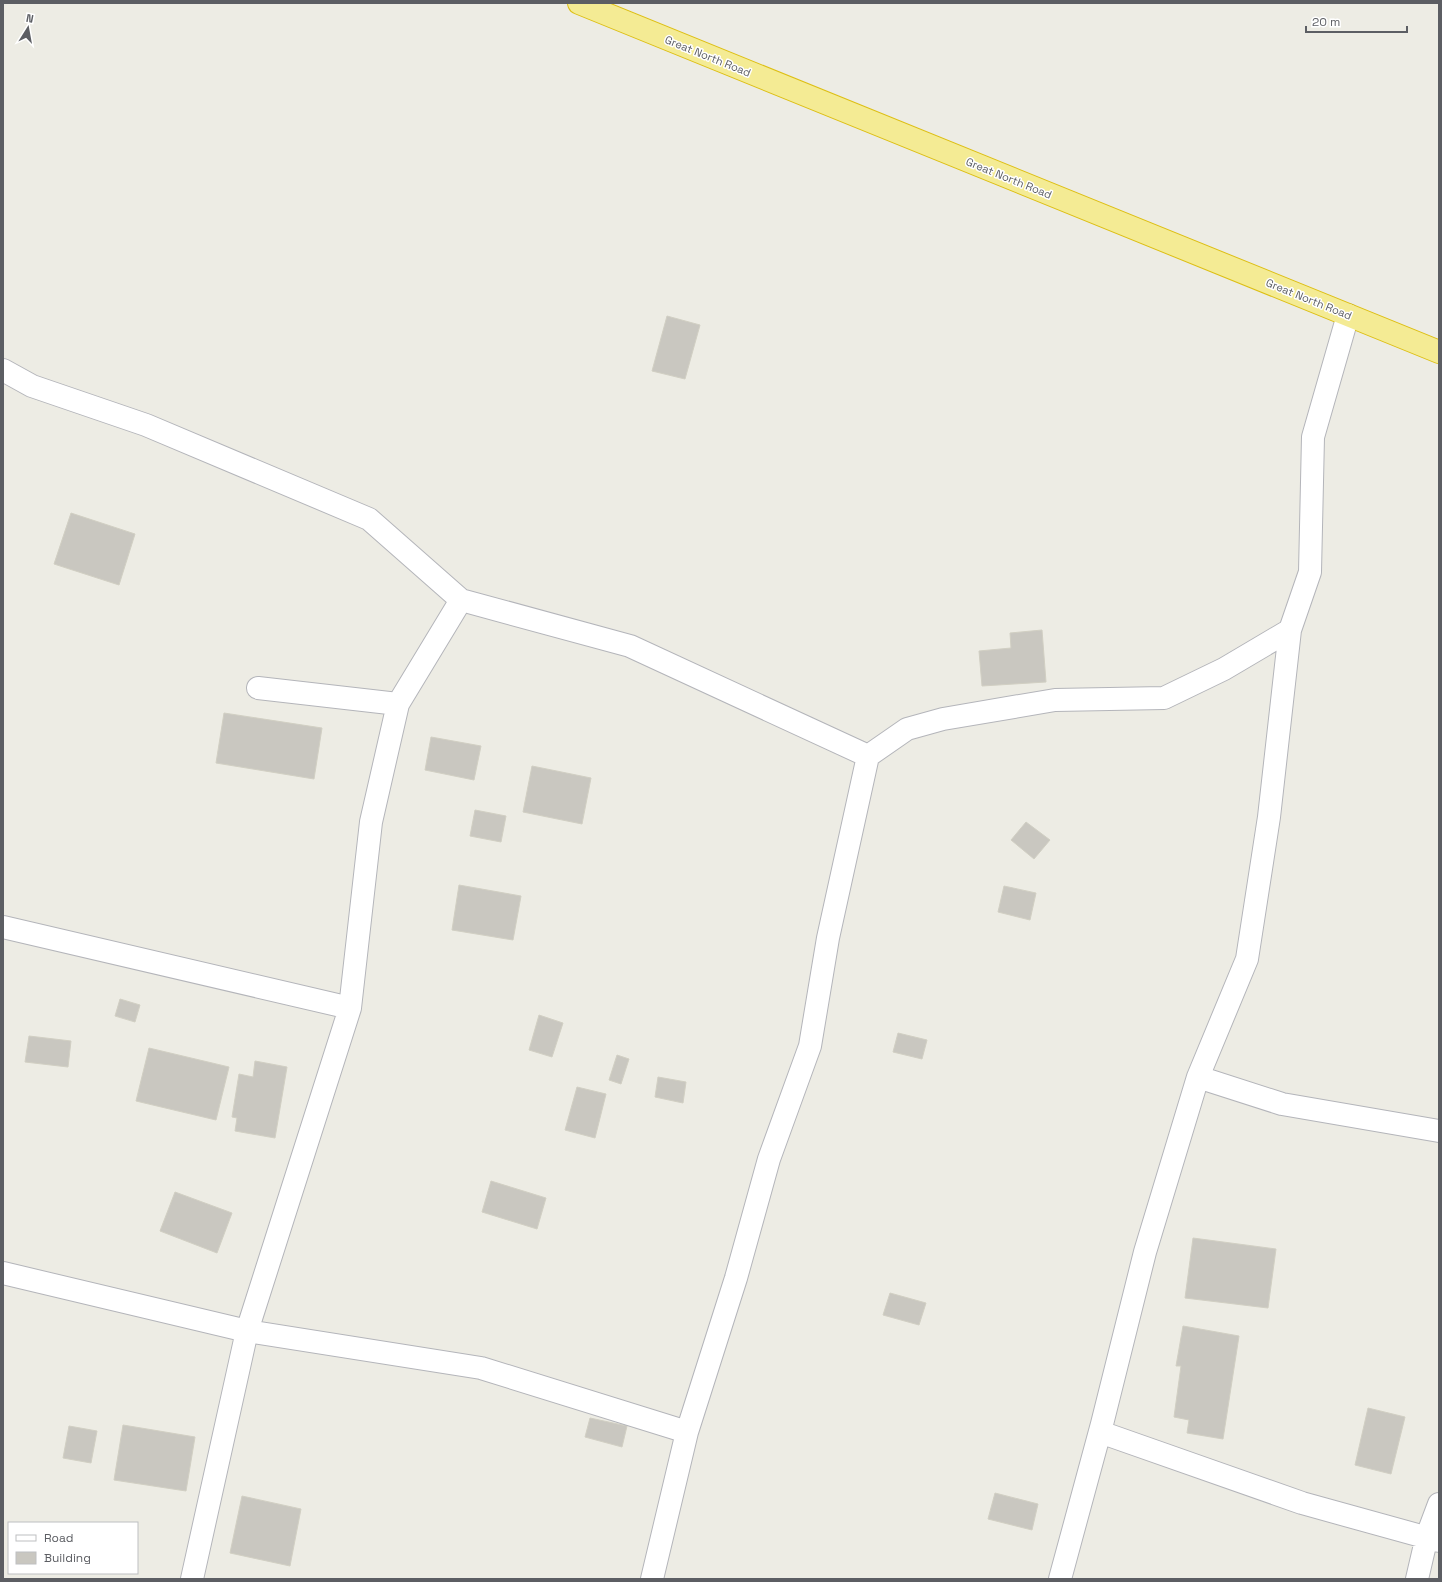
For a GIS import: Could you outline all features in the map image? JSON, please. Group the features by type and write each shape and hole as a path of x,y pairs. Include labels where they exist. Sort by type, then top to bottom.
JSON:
{"highway":[{"name":"Great North Road","path":"579,3 1439,352"}],"street":[{"path":"1060,1579 1100,1432 1145,1252 1198,1077 1248,959 1269,817 1290,630 1310,572 1313,437 1348,315"},
{"path":"3,370 32,386 146,425 369,519 461,600 630,646 868,756"},
{"path":"192,1579 246,1331 350,1008 371,822 398,704 461,600"},
{"path":"652,1579 687,1432 736,1278 769,1159 810,1046 828,938 868,756 908,729 943,719 1056,700 1164,698 1224,669 1290,630"},
{"path":"258,688 398,704"},
{"path":"3,927 350,1008"},
{"path":"1198,1077 1282,1104 1439,1131"},
{"path":"3,1273 246,1331 481,1368 687,1432"},
{"path":"1100,1432 1302,1503 1433,1538"},
{"path":"1417,1579 1433,1538 1439,1504"}],"building":[{"path":"667,316 700,325 685,379 652,371"},
{"path":"71,513 135,534 119,585 54,564"},
{"path":"1042,630 1046,682 982,686 979,651 1011,648 1010,633"},
{"path":"224,713 322,728 314,779 216,763"},
{"path":"431,737 481,746 474,780 425,770"},
{"path":"532,766 591,778 582,824 523,812"},
{"path":"475,810 506,816 501,842 470,836"},
{"path":"1026,822 1050,840 1034,859 1011,840"},
{"path":"459,885 521,896 513,940 452,930"},
{"path":"1004,886 1036,893 1030,920 998,912"},
{"path":"120,999 140,1005 135,1022 115,1016"},
{"path":"539,1015 563,1023 552,1057 529,1050"},
{"path":"898,1033 927,1040 922,1059 893,1052"},
{"path":"29,1036 71,1041 68,1067 25,1062"},
{"path":"149,1048 229,1067 216,1120 136,1101"},
{"path":"617,1055 629,1059 621,1084 609,1080"},
{"path":"255,1061 287,1067 275,1138 235,1131 237,1118 232,1117 239,1074 253,1077"},
{"path":"658,1077 686,1082 683,1103 655,1097"},
{"path":"577,1087 606,1094 595,1138 565,1130"},
{"path":"491,1181 546,1198 537,1229 482,1212"},
{"path":"175,1192 232,1213 217,1253 160,1231"},
{"path":"1193,1238 1276,1249 1268,1308 1185,1298"},
{"path":"890,1293 926,1303 919,1325 883,1315"},
{"path":"1183,1326 1239,1336 1223,1439 1187,1433 1189,1420 1174,1417 1181,1366 1176,1366"},
{"path":"1368,1408 1405,1417 1391,1474 1355,1465"},
{"path":"590,1418 627,1426 622,1447 585,1437"},
{"path":"123,1425 195,1437 186,1491 114,1480"},
{"path":"69,1426 97,1431 91,1463 63,1458"},
{"path":"995,1493 1038,1504 1032,1530 988,1519"},
{"path":"242,1496 301,1509 290,1566 230,1553"}]}
